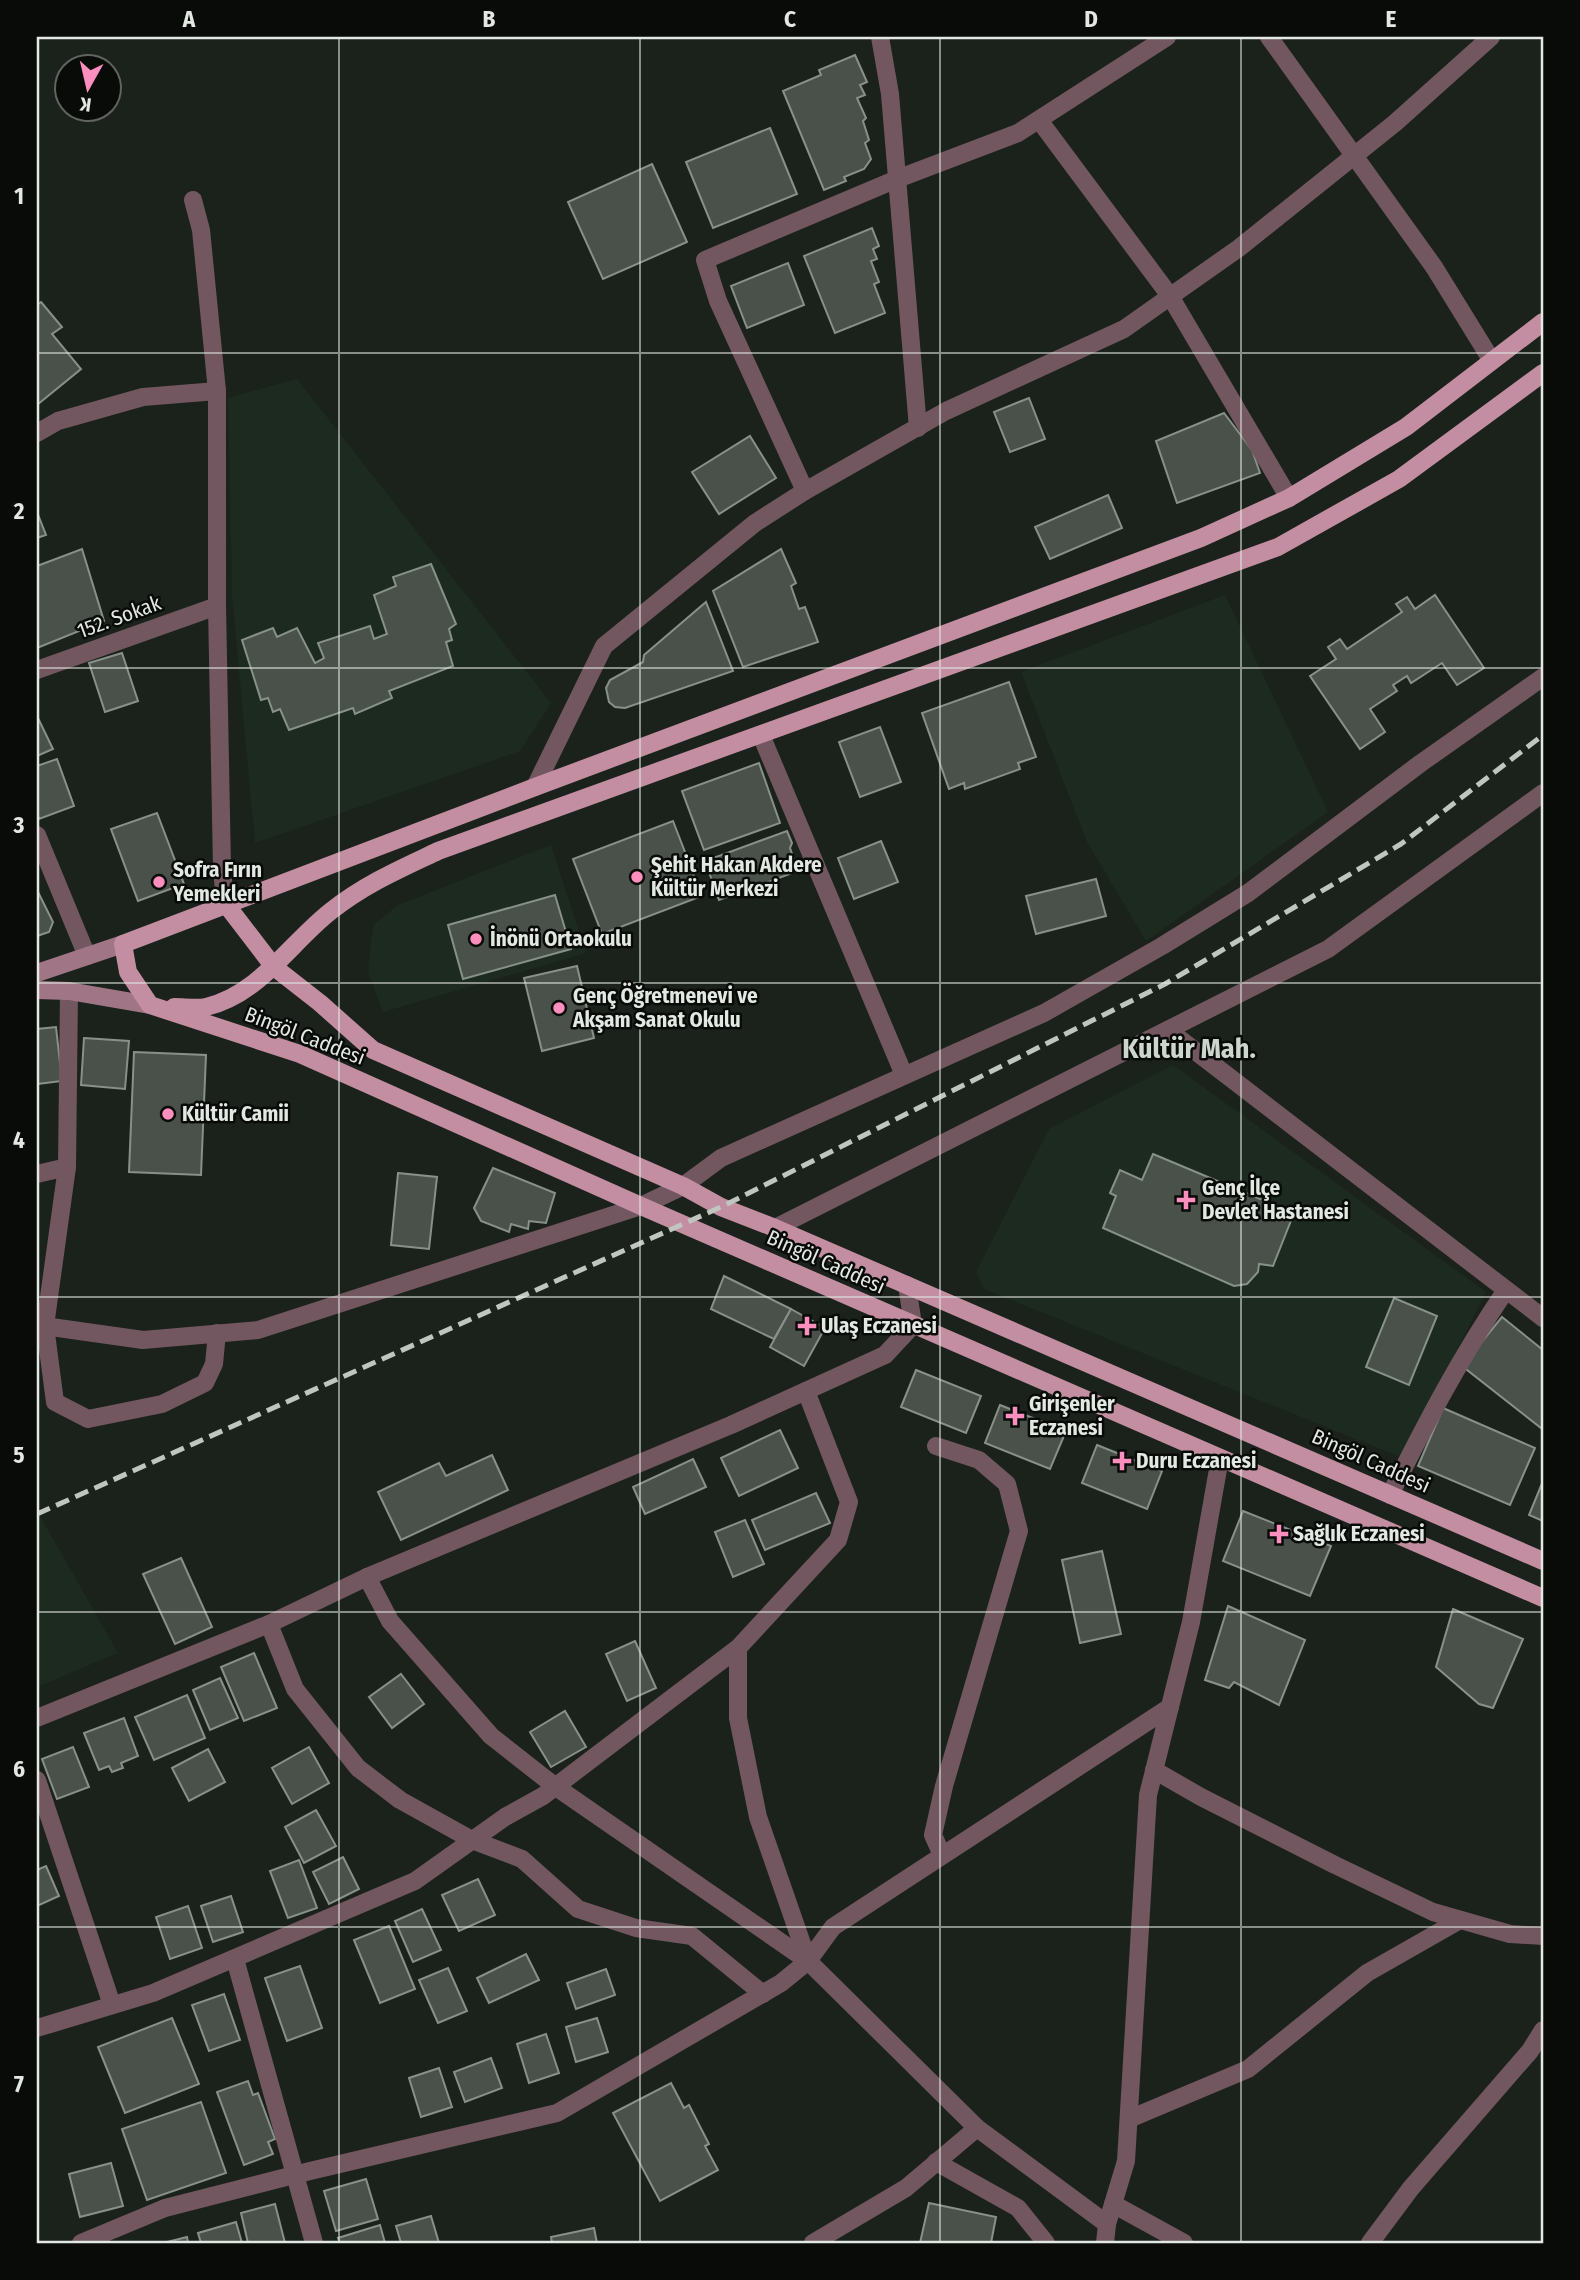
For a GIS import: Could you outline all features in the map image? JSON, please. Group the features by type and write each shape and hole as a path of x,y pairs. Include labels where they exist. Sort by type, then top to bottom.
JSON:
{"main road":[{"path":"37,973 123,944 535,786 1201,538 1289,498 1406,427 1543,322"},
{"path":"37,990 69,991 150,1005 204,1008 239,995 274,967 330,912 366,886 438,851 1278,547 1399,479 1543,373"},
{"name":"Bingöl Caddesi","path":"225,903 274,967 373,1050 683,1186 721,1207 1543,1561"},
{"path":"123,944 128,972 150,1005"},
{"name":"Bingöl Caddesi","path":"150,1005 300,1054 641,1206 1543,1598"}],"street":[{"path":"880,37 890,94 918,428"},
{"path":"805,491 718,301 705,260 897,179 1018,133 1167,37"},
{"path":"1269,37 1434,267 1492,362"},
{"path":"535,786 604,646 755,523 805,491 946,411 1124,329 1239,248 1395,123 1491,37"},
{"path":"1039,120 1170,296 1289,498"},
{"path":"193,200 201,230 217,391 217,606 225,903"},
{"path":"37,433 58,421 143,397 217,391"},
{"name":"152. Sokak","path":"37,670 217,606"},
{"path":"41,1326 143,1340 258,1330 641,1206 683,1186 720,1158 1044,1013 1162,946 1248,893 1420,763 1543,677"},
{"path":"761,735 904,1075"},
{"path":"775,1228 1328,949 1543,793"},
{"path":"37,835 87,956"},
{"path":"69,991 67,1167 41,1326 55,1402 88,1419 162,1404 205,1383 214,1364 217,1333"},
{"path":"1167,1030 1543,1318"},
{"path":"37,1174 67,1167"},
{"path":"37,1718 269,1624 367,1577 706,1435 885,1355 913,1325 907,1285"},
{"path":"1390,1494 1471,1340 1506,1290"},
{"path":"37,2028 153,1993 415,1881 505,1817 543,1797 738,1648 838,1540 849,1502 806,1391"},
{"path":"936,1446 979,1460 1007,1484 1019,1531 944,1786 933,1835 942,1855"},
{"path":"1105,2243 1107,2224 1126,2161 1148,1795 1191,1622 1220,1458"},
{"path":"367,1577 390,1621 491,1735 556,1787 808,1961 977,2128 1107,2224"},
{"path":"269,1624 295,1689 358,1768 400,1800 472,1840 522,1858 578,1909 636,1928 692,1936 763,1994"},
{"path":"738,1648 738,1718 758,1817 808,1961"},
{"path":"81,2243 165,2208 557,2113 780,1983 808,1961 832,1927 1170,1707"},
{"path":"1154,1770 1201,1797 1433,1912 1510,1934 1543,1936"},
{"path":"37,1780 111,2005"},
{"path":"1129,2119 1248,2069 1367,1973 1461,1920"},
{"path":"235,1959 314,2243"},
{"path":"1370,2243 1411,2189 1530,2051 1543,2030"},
{"path":"814,2243 906,2188 977,2128"},
{"path":"936,2162 1018,2208 1046,2243"},
{"path":"1113,2204 1184,2243"}],"shaded area":[{"path":"297,379 551,703 520,751 255,843 232,595 228,398"},
{"path":"1225,595 1328,812 1146,941 1087,842 1021,672"},
{"name":"İnönü Ortaokulu","path":"551,845 586,953 383,1012 368,972 373,925 398,905"},
{"name":"Genç İlçe Devlet Hastanesi","path":"1173,1065 1486,1292 1403,1458 984,1289 976,1272 1049,1129"},
{"path":"37,1511 118,1653 37,1687"}],"building":[{"path":"855,55 867,82 860,85 865,95 857,98 866,118 863,121 869,140 865,143 871,159 864,169 844,177 846,181 824,190 783,91 821,75 819,70"},
{"path":"770,128 797,194 713,228 686,162"},
{"path":"652,164 687,242 603,279 568,202"},
{"path":"872,228 879,246 873,249 877,259 871,261 879,282 874,284 885,313 835,333 804,256"},
{"path":"788,263 804,305 747,328 731,286"},
{"path":"41,302 62,327 52,334 81,369 37,405 37,305"},
{"path":"1029,398 1045,439 1010,452 994,412"},
{"path":"1224,413 1252,450 1260,473 1177,503 1156,441"},
{"path":"750,436 776,478 719,514 692,472"},
{"path":"1108,495 1122,528 1050,559 1035,527"},
{"path":"37,512 46,535 37,538"},
{"path":"82,549 104,621 37,648 37,566"},
{"path":"781,549 796,583 791,586 799,609 805,607 818,642 743,667 713,591"},
{"path":"431,564 456,624 449,629 452,640 446,642 453,666 389,691 392,698 355,714 353,708 289,730 280,709 273,712 268,698 261,700 242,640 273,628 277,637 297,628 315,663 324,658 318,643 370,626 374,639 387,634 374,595 396,586 393,577"},
{"path":"1435,595 1484,668 1457,685 1442,663 1411,683 1407,676 1393,685 1397,691 1370,709 1385,732 1360,749 1310,676 1336,659 1328,647 1340,639 1347,649 1402,612 1396,604 1407,597 1415,609"},
{"path":"706,602 733,671 625,708 615,707 609,702 606,688 610,680 643,662 644,655"},
{"path":"122,653 138,701 105,712 89,663"},
{"path":"1009,682 1036,757 1018,763 1020,769 965,789 964,783 949,789 922,713"},
{"path":"37,716 53,749 37,756"},
{"path":"880,727 901,782 860,797 839,742"},
{"path":"57,759 74,806 39,819 37,766"},
{"path":"759,763 780,823 704,850 682,791"},
{"path":"157,813 184,884 138,901 111,829"},
{"name":"Şehit Hakan Akdere Kültür Merkezi","path":"673,821 702,896 602,934 573,859"},
{"path":"787,831 798,871 719,900 705,861"},
{"path":"881,841 898,882 854,899 838,858"},
{"path":"1096,879 1106,916 1036,934 1026,896"},
{"path":"37,890 53,922 49,932 37,936"},
{"path":"555,895 571,949 463,979 448,925"},
{"name":"Genç Öğretmenevi ve Akşam Sanat Okulu","path":"577,966 594,1038 542,1051 524,978"},
{"path":"56,1027 62,1081 37,1084 37,1029"},
{"path":"84,1038 129,1041 125,1089 81,1085"},
{"name":"Kültür Camii","path":"134,1052 206,1055 201,1175 129,1172"},
{"path":"1153,1154 1294,1213 1273,1266 1259,1264 1258,1272 1247,1284 1234,1286 1103,1228 1116,1196 1110,1193 1120,1170 1142,1180"},
{"path":"493,1168 555,1193 546,1223 529,1221 528,1229 511,1224 509,1232 481,1221 474,1208"},
{"path":"398,1173 437,1177 429,1249 391,1245"},
{"path":"724,1276 791,1309 774,1339 711,1309"},
{"path":"1394,1298 1437,1316 1409,1385 1366,1367"},
{"path":"791,1309 825,1328 804,1366 770,1347"},
{"path":"1502,1317 1543,1350 1541,1428 1462,1366"},
{"path":"916,1370 981,1396 966,1433 901,1407"},
{"path":"1000,1405 1066,1431 1050,1469 985,1443"},
{"path":"1443,1408 1535,1448 1510,1505 1418,1466"},
{"path":"780,1430 798,1468 739,1496 721,1458"},
{"path":"1097,1445 1162,1471 1147,1509 1082,1483"},
{"path":"492,1455 508,1490 401,1540 378,1492 439,1463 446,1476"},
{"path":"693,1459 706,1487 645,1514 633,1487"},
{"path":"1543,1481 1543,1521 1529,1515"},
{"path":"816,1493 830,1523 765,1550 752,1520"},
{"path":"1243,1511 1331,1546 1310,1596 1223,1561"},
{"path":"745,1520 764,1564 733,1577 715,1532"},
{"path":"1102,1551 1121,1634 1080,1643 1062,1560"},
{"path":"181,1558 212,1627 175,1644 143,1574"},
{"path":"1228,1606 1305,1640 1279,1705 1234,1682 1229,1688 1205,1680"},
{"path":"1453,1609 1523,1639 1493,1708 1479,1704 1436,1667"},
{"path":"635,1641 656,1688 627,1701 606,1654"},
{"path":"254,1653 277,1708 244,1721 221,1667"},
{"path":"401,1674 424,1704 392,1728 369,1697"},
{"path":"220,1678 238,1718 210,1730 193,1690"},
{"path":"187,1695 205,1738 154,1760 135,1717"},
{"path":"565,1711 586,1747 551,1767 530,1732"},
{"path":"124,1718 138,1756 121,1763 123,1768 112,1772 109,1766 99,1770 84,1733"},
{"path":"73,1747 89,1787 57,1799 42,1759"},
{"path":"309,1747 329,1783 292,1804 272,1768"},
{"path":"208,1749 225,1782 189,1801 172,1768"},
{"path":"316,1810 336,1846 304,1863 285,1827"},
{"path":"343,1857 359,1889 329,1904 313,1872"},
{"path":"299,1860 317,1908 288,1918 270,1871"},
{"path":"46,1866 59,1896 37,1906 37,1870"},
{"path":"478,1879 495,1915 459,1931 442,1895"},
{"path":"231,1896 243,1932 213,1942 201,1906"},
{"path":"188,1906 202,1948 170,1959 156,1917"},
{"path":"422,1909 441,1950 413,1962 395,1921"},
{"path":"389,1926 415,1989 380,2003 354,1940"},
{"path":"526,1954 539,1980 489,2003 477,1978"},
{"path":"300,1966 322,2028 287,2041 265,1978"},
{"path":"448,1968 467,2011 438,2023 419,1980"},
{"path":"606,1969 615,1995 576,2009 567,1983"},
{"path":"224,1994 240,2040 209,2051 192,2005"},
{"path":"172,2018 199,2084 125,2113 98,2047"},
{"path":"597,2018 608,2052 576,2062 566,2027"},
{"path":"546,2034 559,2073 529,2083 517,2044"},
{"path":"491,2058 502,2088 465,2102 454,2072"},
{"path":"439,2068 452,2107 421,2117 409,2078"},
{"path":"248,2081 253,2095 258,2093 275,2139 268,2142 273,2154 244,2165 217,2092"},
{"path":"671,2083 684,2108 689,2105 709,2144 705,2146 718,2170 660,2201 613,2113"},
{"path":"201,2102 226,2173 147,2200 122,2129"},
{"path":"111,2163 123,2206 80,2217 69,2174"},
{"path":"366,2179 378,2219 336,2231 324,2191"},
{"path":"929,2203 996,2217 991,2243 920,2243"},
{"path":"275,2204 285,2243 248,2243 241,2213"},
{"path":"431,2216 439,2243 401,2243 396,2226"},
{"path":"236,2222 242,2243 201,2243 198,2233"},
{"path":"380,2225 385,2243 340,2243 338,2238"},
{"path":"594,2228 597,2243 552,2243 551,2237"},
{"path":"187,2237 188,2243 163,2243"}],"railway":[{"path":"37,1514 721,1207 1165,984 1401,844 1543,735"}],"place":[{"name":"Şehit Hakan Akdere Kültür Merkezi","path":"637,877"},
{"name":"Sofra Fırın Yemekleri","path":"159,882"},
{"name":"İnönü Ortaokulu","path":"476,939"},
{"name":"Genç Öğretmenevi ve Akşam Sanat Okulu","path":"559,1008"},
{"name":"Kültür Camii","path":"168,1114"},
{"name":"Genç İlçe Devlet Hastanesi","path":"1186,1200"},
{"name":"Ulaş Eczanesi","path":"807,1326"},
{"name":"Girişenler Eczanesi","path":"1015,1416"},
{"name":"Duru Eczanesi","path":"1122,1461"},
{"name":"Sağlık Eczanesi","path":"1279,1534"}],"district":[{"name":"Kültür Mah.","path":"1189,1048"}]}
